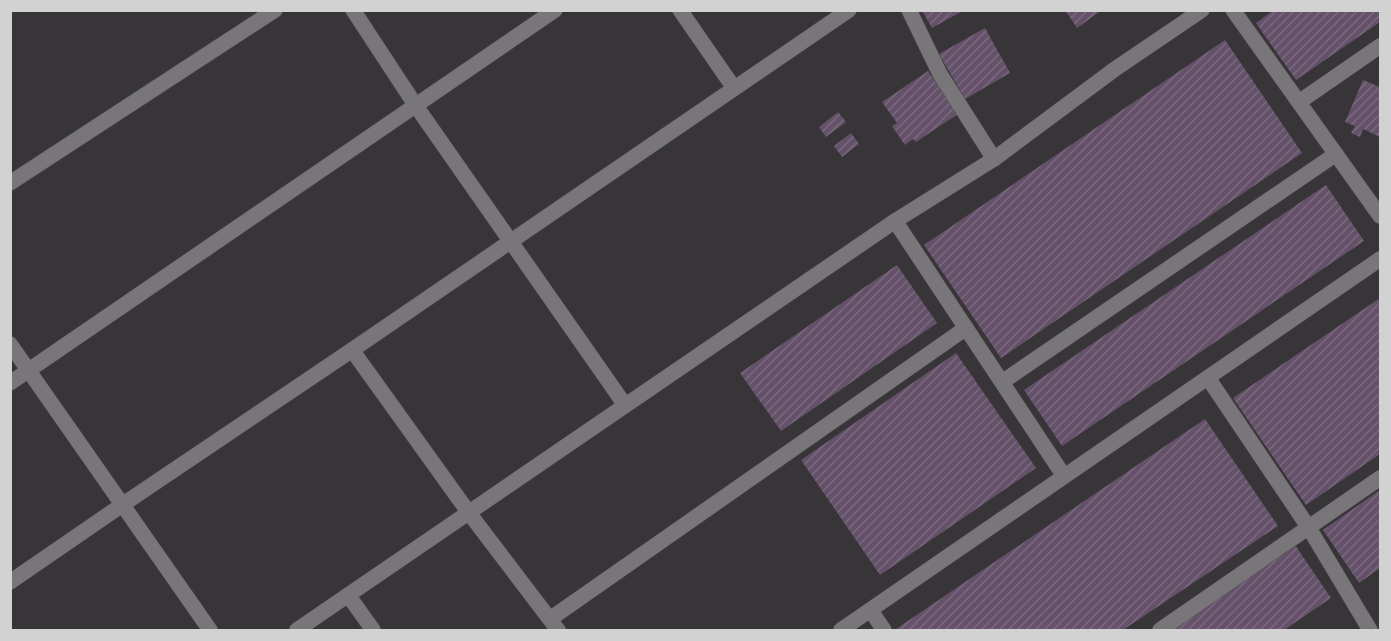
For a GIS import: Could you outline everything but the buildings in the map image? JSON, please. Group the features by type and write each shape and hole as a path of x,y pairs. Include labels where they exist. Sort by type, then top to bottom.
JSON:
{"street":[{"path":"10,183 275,10"},
{"path":"353,10 416,106 625,405"},
{"path":"10,383 555,10"},
{"path":"680,10 734,88"},
{"path":"10,582 849,10"},
{"path":"909,10 940,74 994,159"},
{"path":"297,630 895,220 994,159 1115,69 1202,10"},
{"path":"1233,10 1380,216"},
{"path":"1299,102 1380,46"},
{"path":"1002,382 1336,154"},
{"path":"895,220 1064,476"},
{"path":"841,630 1380,259"},
{"path":"352,350 469,513 554,625 966,328"},
{"path":"10,344 210,630"},
{"path":"1208,378 1309,528 1370,630"},
{"path":"1160,630 1380,478"},
{"path":"348,595 373,630"},
{"path":"871,611 884,630"}]}
